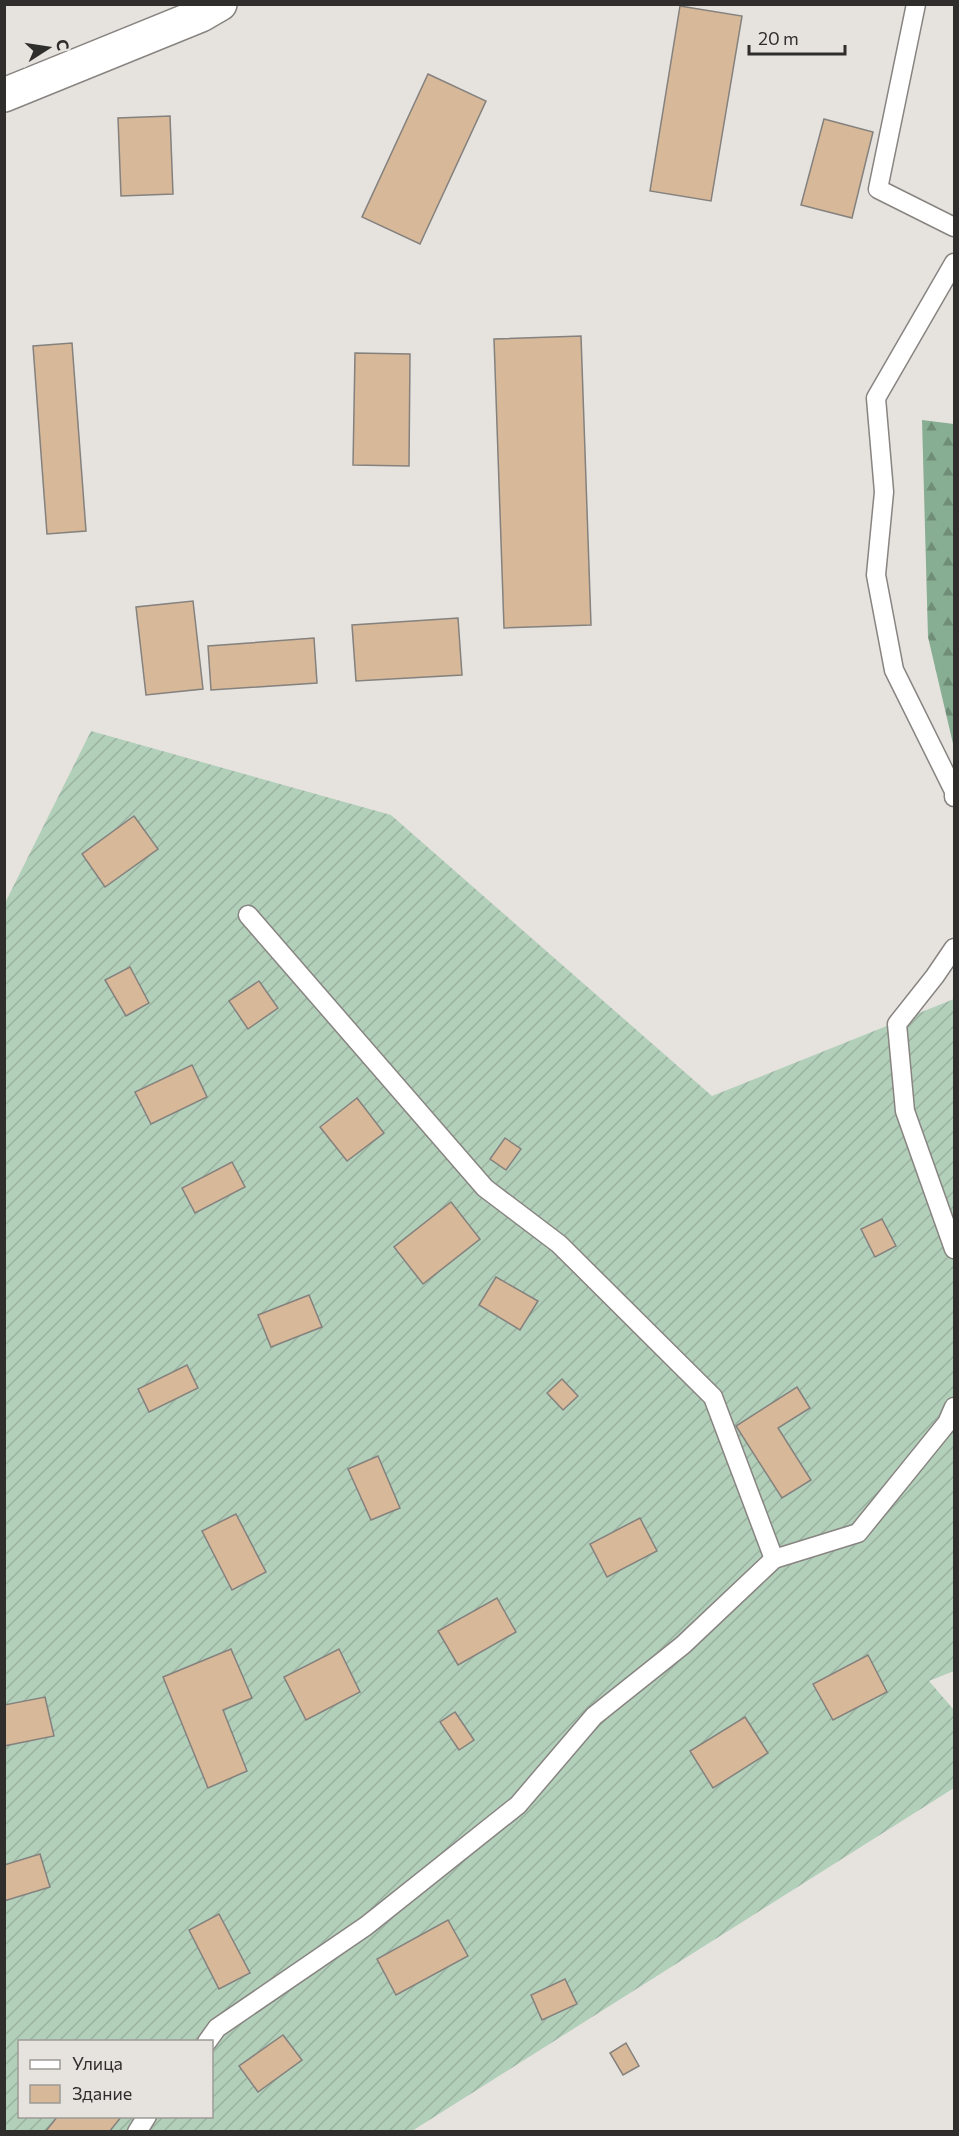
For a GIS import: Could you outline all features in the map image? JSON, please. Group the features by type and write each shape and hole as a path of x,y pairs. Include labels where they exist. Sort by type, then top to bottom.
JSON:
{"street":[{"path":"4,95 201,15 220,4"}],"lane":[{"path":"916,4 878,189 954,227"},
{"path":"954,263 876,398 884,492 876,575 894,670 954,791 954,797"},
{"path":"248,915 485,1188 559,1244 713,1397 774,1559"},
{"path":"954,948 897,1024 905,1111 954,1249"},
{"path":"208,2040 217,2028 366,1926 518,1805 594,1716 683,1646 774,1559 858,1533 947,1423 954,1407"},
{"path":"136,2132 146,2118"}],"green space":[{"path":"922,420 954,424 954,748 928,637"},
{"path":"91,731 391,815 712,1096 954,999 954,1671 929,1681 954,1710 954,1788 412,2131 5,2131 4,905"}],"building":[{"path":"680,6 742,16 711,201 650,191"},
{"path":"428,74 486,101 420,244 362,217"},
{"path":"170,116 173,194 121,196 118,118"},
{"path":"824,119 873,132 852,218 801,205"},
{"path":"581,336 591,625 504,628 494,339"},
{"path":"72,343 86,531 47,534 33,346"},
{"path":"355,353 410,354 409,466 353,465"},
{"path":"193,601 203,689 146,695 136,607"},
{"path":"458,618 462,675 356,681 352,625"},
{"path":"314,638 317,683 211,690 208,646"},
{"path":"134,816 158,849 105,887 82,854"},
{"path":"130,967 149,1003 126,1016 105,980"},
{"path":"259,981 278,1008 248,1029 229,1001"},
{"path":"192,1065 207,1097 151,1124 135,1092"},
{"path":"357,1098 384,1133 347,1161 320,1127"},
{"path":"505,1138 521,1149 506,1170 490,1159"},
{"path":"232,1162 245,1187 195,1213 182,1188"},
{"path":"451,1202 480,1239 423,1284 394,1247"},
{"path":"882,1219 896,1246 875,1257 861,1229"},
{"path":"496,1277 538,1301 520,1330 479,1305"},
{"path":"309,1295 322,1327 271,1347 258,1315"},
{"path":"187,1365 198,1388 149,1412 138,1389"},
{"path":"562,1379 578,1396 563,1410 547,1393"},
{"path":"797,1387 810,1408 778,1428 811,1480 782,1498 736,1426"},
{"path":"378,1456 400,1508 371,1520 348,1469"},
{"path":"236,1514 266,1572 232,1590 202,1531"},
{"path":"640,1518 657,1551 607,1577 590,1544"},
{"path":"497,1598 516,1632 458,1665 438,1631"},
{"path":"231,1649 252,1698 223,1710 247,1771 208,1788 163,1677"},
{"path":"339,1649 360,1692 306,1720 284,1677"},
{"path":"868,1655 887,1692 833,1720 813,1684"},
{"path":"45,1697 54,1736 4,1746 4,1705"},
{"path":"455,1712 474,1740 459,1750 440,1722"},
{"path":"745,1717 768,1753 713,1788 690,1751"},
{"path":"40,1854 50,1887 4,1901 4,1865"},
{"path":"219,1914 250,1973 219,1989 189,1930"},
{"path":"448,1920 468,1956 396,1995 377,1959"},
{"path":"565,1979 577,2004 542,2020 531,1995"},
{"path":"283,2035 302,2060 258,2092 239,2066"},
{"path":"626,2043 639,2066 623,2075 610,2053"},
{"path":"56,2118 120,2118 109,2132 45,2132"}]}
